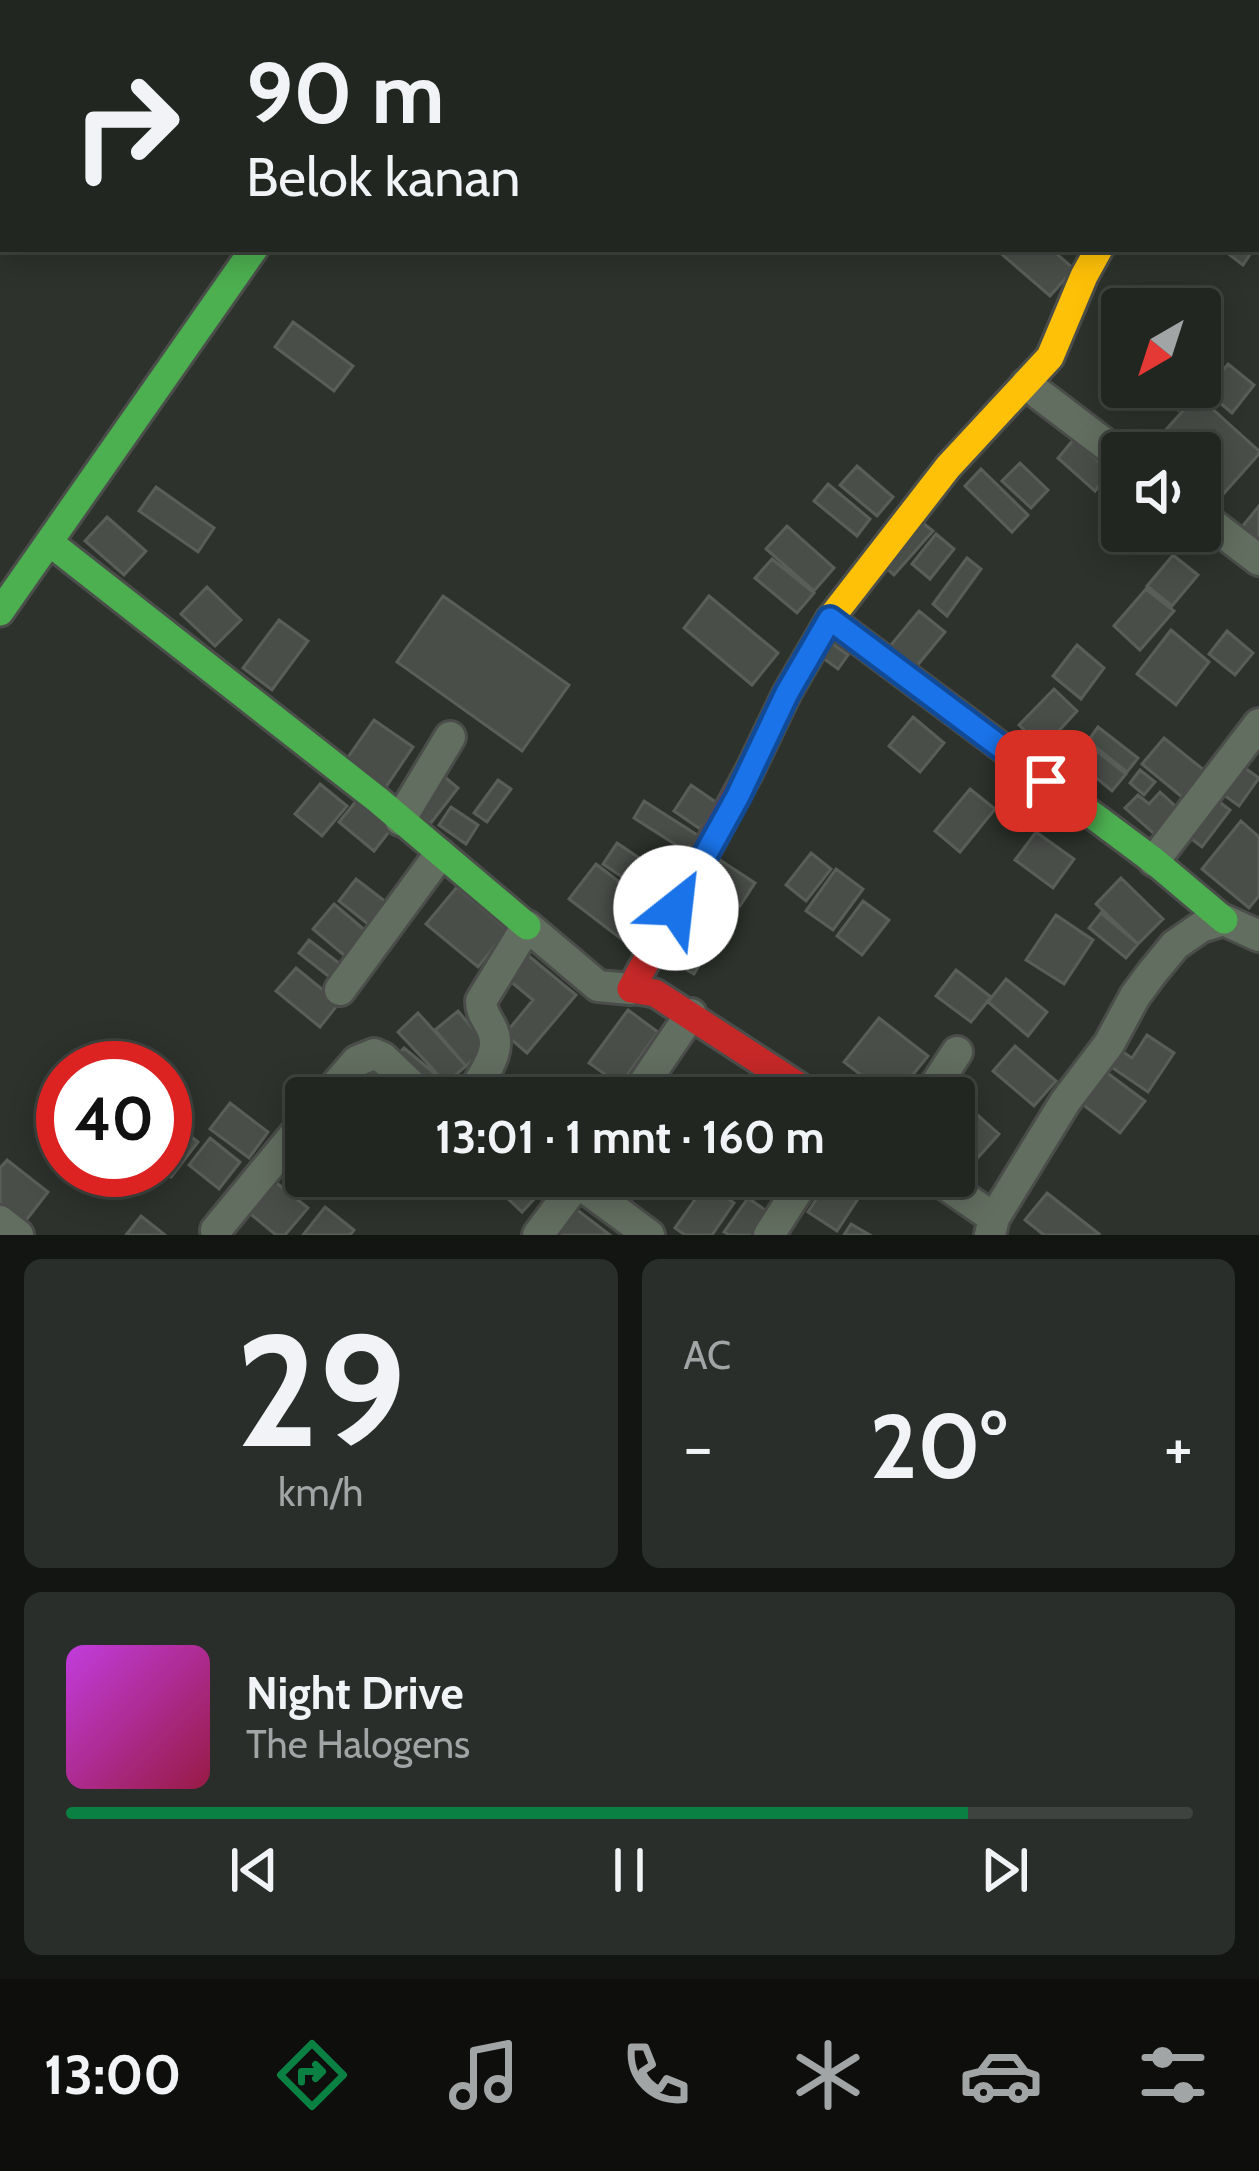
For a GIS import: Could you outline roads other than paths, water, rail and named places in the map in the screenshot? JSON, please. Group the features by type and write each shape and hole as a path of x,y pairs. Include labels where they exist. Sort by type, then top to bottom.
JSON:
{"street":[{"path":"0,612 252,252"},
{"path":"631,989 830,619 948,467 1050,357 1063,335 1077,285 1097,252"},
{"path":"1026,384 1101,441"},
{"path":"1221,531 1259,560"},
{"path":"50,542 400,820 598,986 655,993 786,1077"},
{"path":"830,619 1154,861 1224,920 1259,936"},
{"path":"1154,861 1259,724"},
{"path":"400,820 450,737"},
{"path":"340,990 440,854"},
{"path":"958,1197 992,1226 1065,1102 1099,1061 1143,985 1175,945 1201,927 1224,920"},
{"path":"480,1077 496,1042 481,1011 481,1000 527,926"},
{"path":"648,1077 691,1014"},
{"path":"941,1077 957,1052"},
{"path":"344,1077 357,1061 374,1054 403,1077"},
{"path":"216,1230 285,1146"},
{"path":"538,1235 563,1197"},
{"path":"600,1197 649,1235"},
{"path":"769,1235 793,1197"},
{"path":"0,1221 18,1235"}]}
